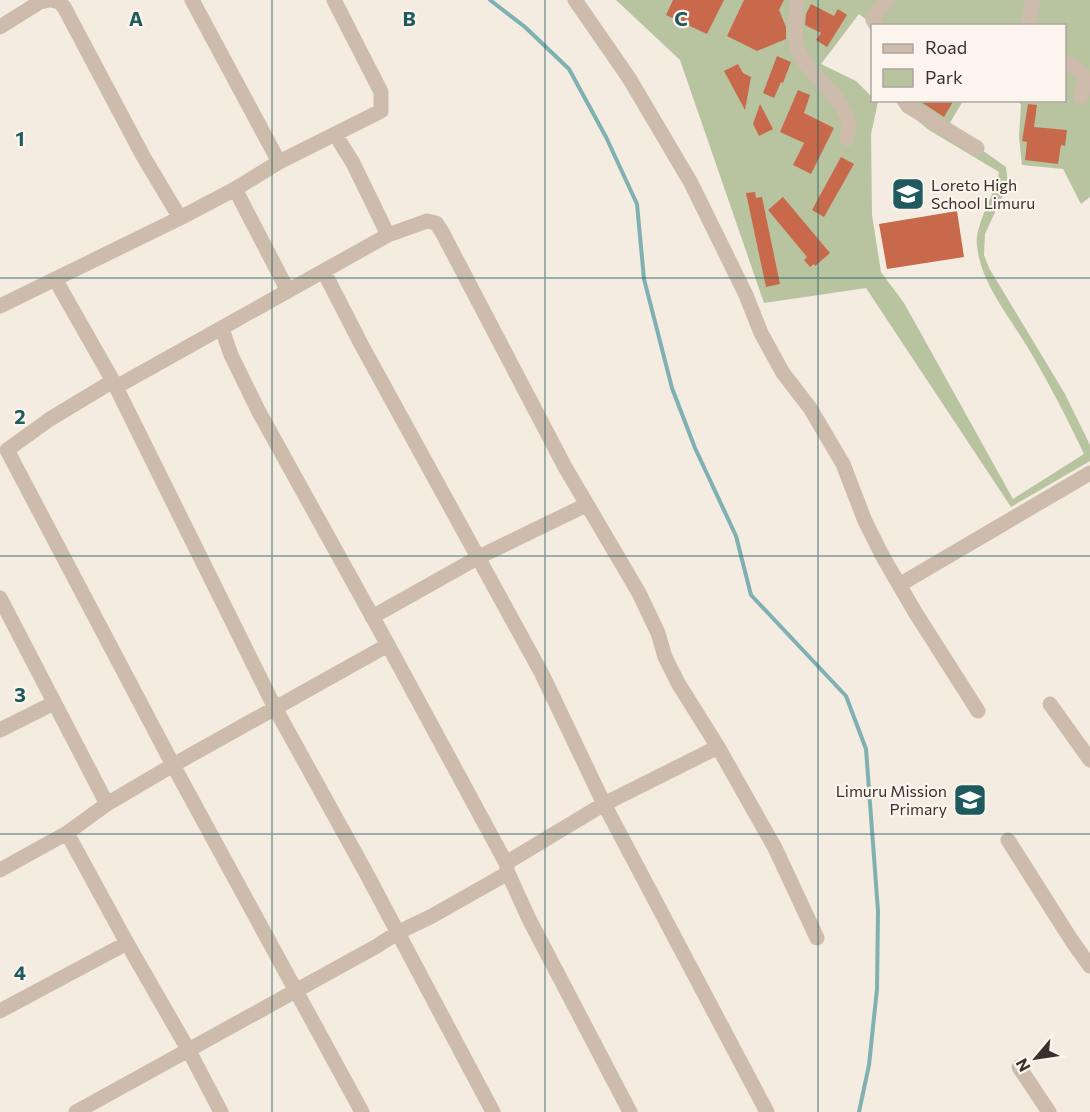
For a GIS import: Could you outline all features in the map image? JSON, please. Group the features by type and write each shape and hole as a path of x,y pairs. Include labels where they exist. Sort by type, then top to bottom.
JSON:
{"street":[{"path":"192,0 279,162"},
{"path":"0,306 180,218 235,189 279,162 381,111 383,103 381,92 334,0"},
{"path":"575,0 629,78 691,183 746,295 761,333 783,373 810,408 843,464 865,521 899,585 978,711"},
{"path":"797,0 798,51 840,105 849,125 847,139"},
{"path":"876,24 874,16 887,0"},
{"path":"1027,24 1033,0"},
{"path":"0,27 46,1 59,2 64,7 143,156 180,218"},
{"path":"1066,62 1076,67 1084,77 1081,97"},
{"path":"905,102 908,106 977,148"},
{"path":"335,134 353,163 388,235"},
{"path":"235,189 288,291"},
{"path":"362,1112 4,452 50,419 222,329 388,235 428,221 436,224 442,232 510,365 586,505 639,593 678,683 718,747 775,848 817,938"},
{"path":"324,272 351,326 547,683 604,804 767,1112"},
{"path":"55,279 115,384 275,708 493,1112"},
{"path":"222,329 231,355 254,402 388,645 507,868 552,965 595,1041 630,1112"},
{"path":"899,585 1090,474"},
{"path":"372,617 479,557 586,505"},
{"path":"0,598 54,703 87,761 107,804"},
{"path":"0,870 67,833 107,804 173,765 388,645"},
{"path":"0,730 54,703"},
{"path":"1050,704 1090,760"},
{"path":"76,1112 397,933 432,916 604,804 718,747"},
{"path":"67,833 221,1112"},
{"path":"1008,840 1090,966"},
{"path":"0,1011 127,943"},
{"path":"1019,1067 1049,1112"}],"green space":[{"path":"616,0 1090,0 1090,197 1081,204 1063,169 1022,165 1019,137 1021,105 1019,102 1066,102 1066,24 872,24 859,14 821,64 856,81 871,96 871,102 878,102 871,134 872,215 881,272 904,303 1013,499 1084,454 1043,374 997,300 984,274 977,237 999,172 929,130 898,105 899,102 962,102 948,126 1006,167 1008,184 985,234 984,255 989,268 1065,394 1090,445 1090,461 1011,507 866,288 764,303 680,60"}],"building":[{"path":"673,0 724,0 707,34 666,15"},
{"path":"744,0 784,0 779,10 786,27 786,39 757,51 727,36"},
{"path":"811,4 834,16 838,9 847,15 827,47 816,40 821,33 805,25 806,14"},
{"path":"777,56 791,62 774,98 763,93"},
{"path":"738,64 743,73 751,77 745,110 724,71"},
{"path":"798,90 810,95 804,113 834,128 811,174 793,165 804,143 780,132"},
{"path":"921,102 953,102 944,117"},
{"path":"760,104 773,129 759,136 753,124"},
{"path":"1028,104 1037,105 1034,127 1067,130 1065,146 1061,145 1058,164 1025,160 1027,142 1022,141"},
{"path":"841,157 854,164 824,217 812,210"},
{"path":"755,192 756,198 762,197 780,284 766,287 746,193"},
{"path":"783,197 830,253 815,266 814,264 810,267 804,260 807,257 768,210"},
{"path":"957,211 964,257 887,269 879,224"}],"waterway":[{"path":"490,0 525,27 569,69 606,137 637,204 644,279 672,388 695,448 736,536 751,595 846,696 866,749 878,911 877,989 869,1065 859,1112"}],"place":[{"name":"Loreto High School Limuru","path":"908,194"},
{"name":"Limuru Mission Primary","path":"970,800"}]}
